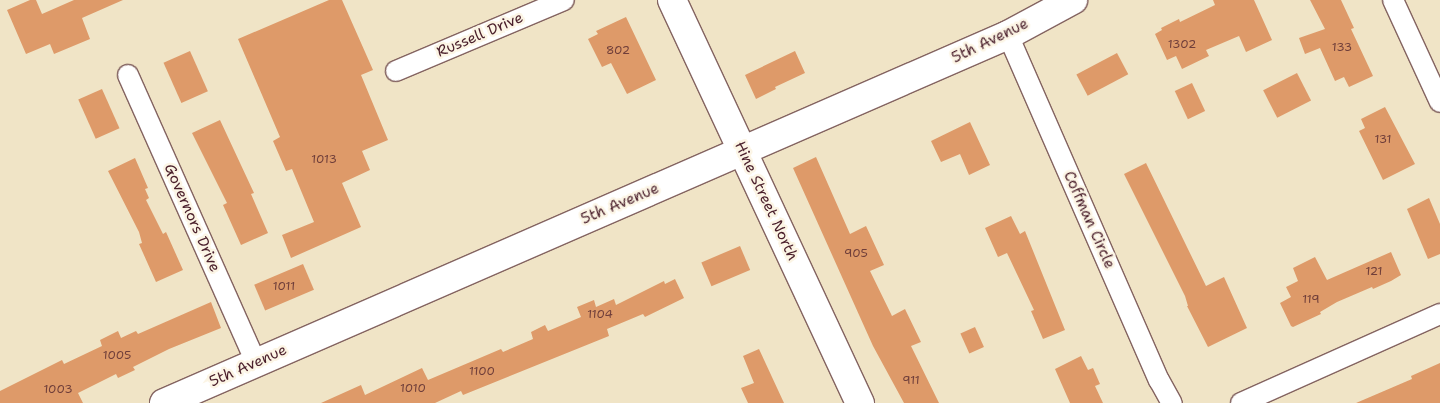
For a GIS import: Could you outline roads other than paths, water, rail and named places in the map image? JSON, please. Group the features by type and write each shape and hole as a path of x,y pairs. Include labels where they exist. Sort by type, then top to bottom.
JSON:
{"street":[{"name":"Russell Drive","path":"396,71 564,0"},
{"name":"Hine Street North","path":"672,0 860,403"},
{"name":"5th Avenue","path":"164,403 1008,34 1041,7 1073,0"},
{"path":"1393,0 1440,102"},
{"name":"Coffman Circle","path":"1008,34 1159,380 1172,403"},
{"name":"Governors Drive","path":"128,75 256,362"},
{"path":"1241,403 1440,314"}]}
